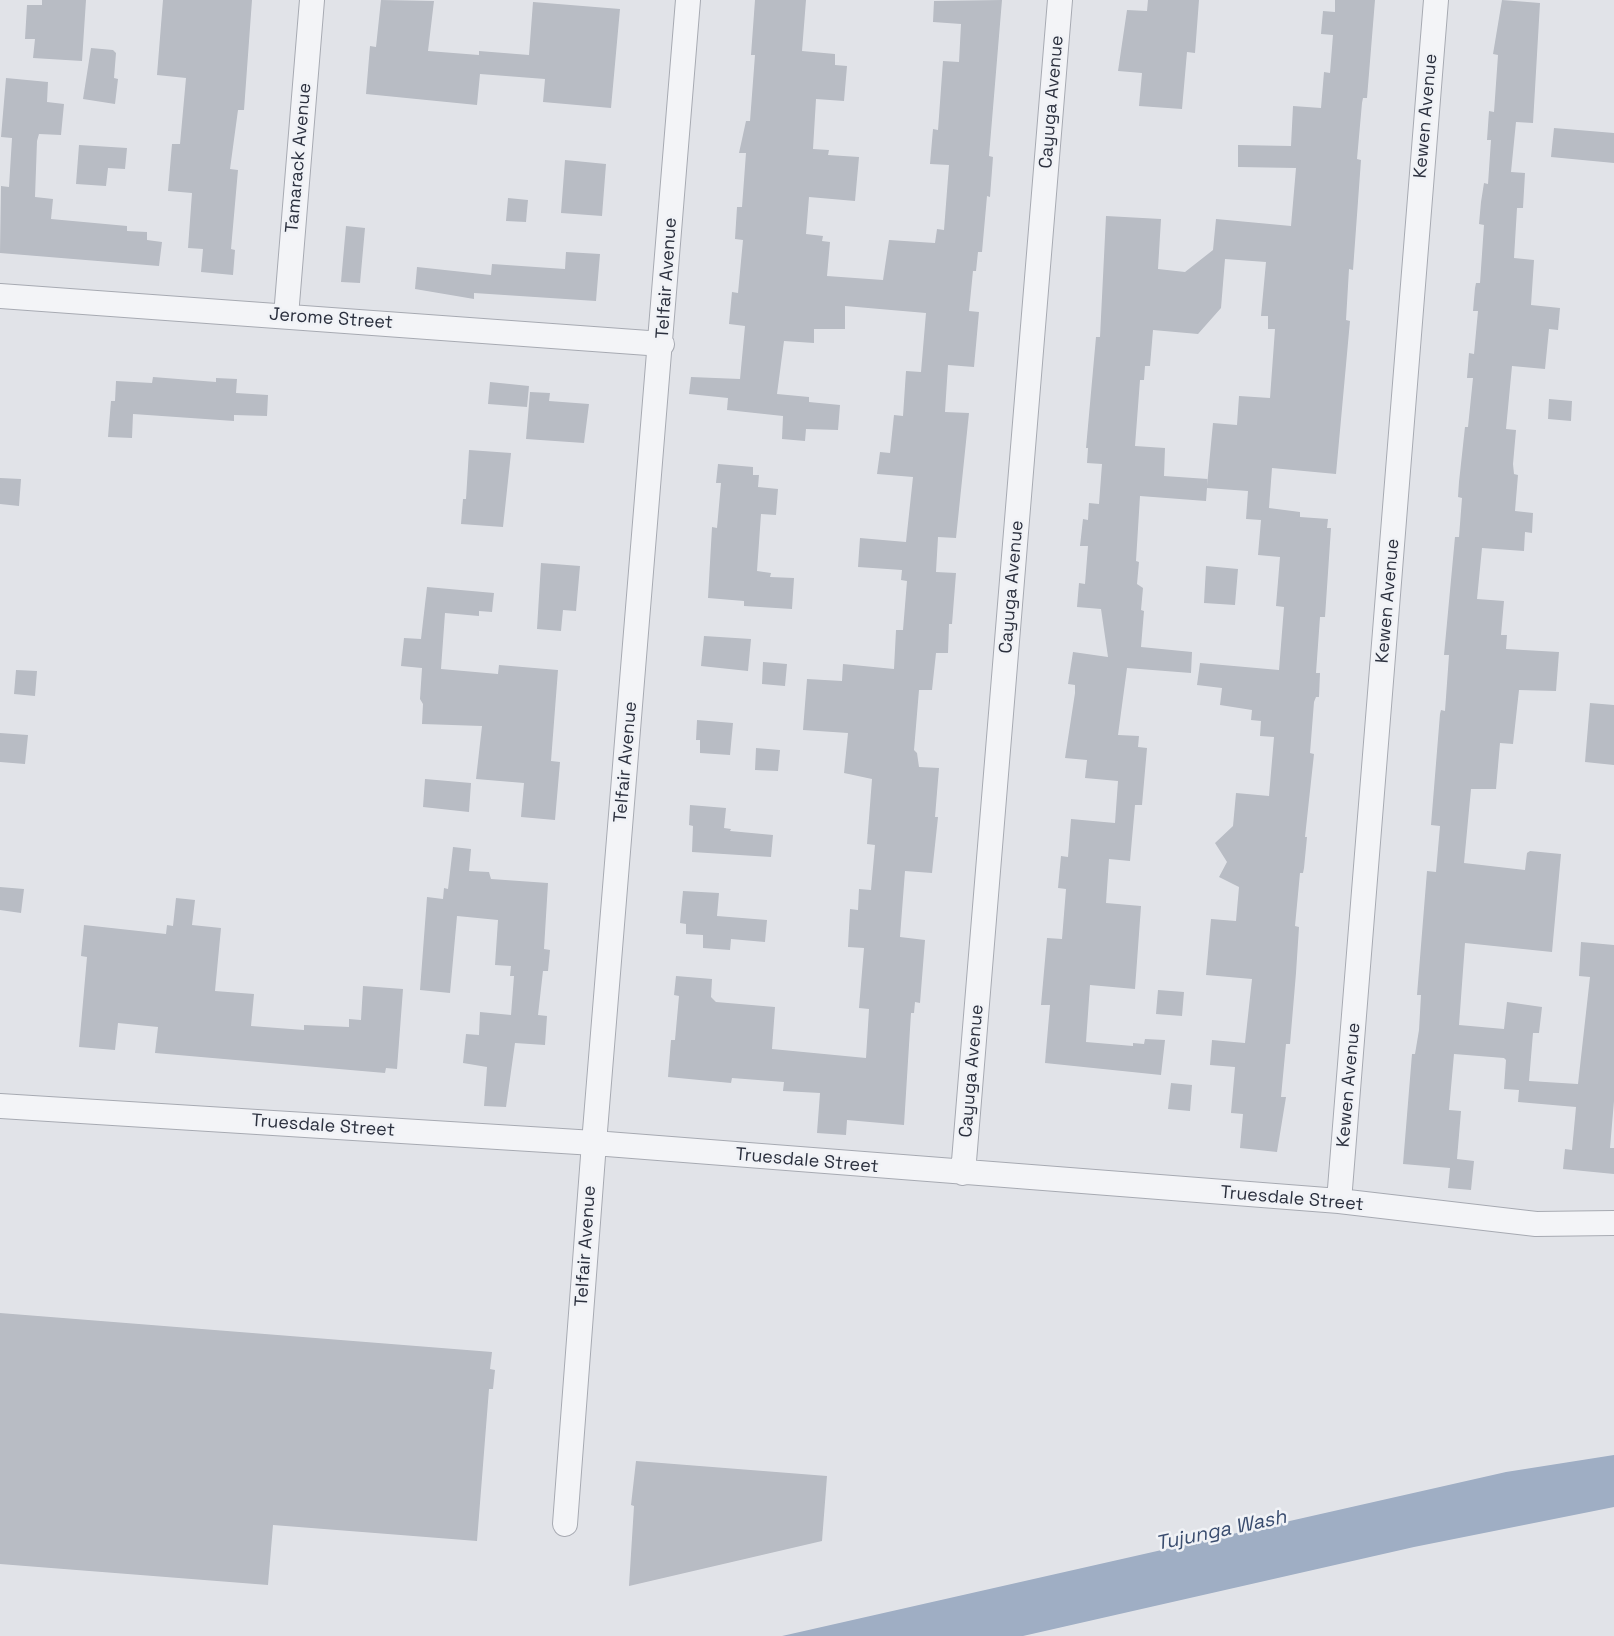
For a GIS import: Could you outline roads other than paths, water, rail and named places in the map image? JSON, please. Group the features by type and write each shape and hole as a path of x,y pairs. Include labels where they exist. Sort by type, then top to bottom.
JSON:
{"street":[{"name":"Tamarack Avenue","path":"286,316 312,0"},
{"name":"Telfair Avenue","path":"565,1524 688,0"},
{"name":"Cayuga Avenue","path":"963,1173 1060,0"},
{"name":"Kewen Avenue","path":"1339,1201 1436,0"},
{"name":"Jerome Street","path":"0,296 662,344"},
{"name":"Truesdale Street","path":"0,1106 594,1143 1339,1201 1536,1224 1614,1223"}],"water":[{"path":"1614,1455 1614,1507 1414,1547 1023,1636 782,1636 1506,1472"}],"water label":[{"name":"Tujunga Wash","path":"1221,1531"}]}
